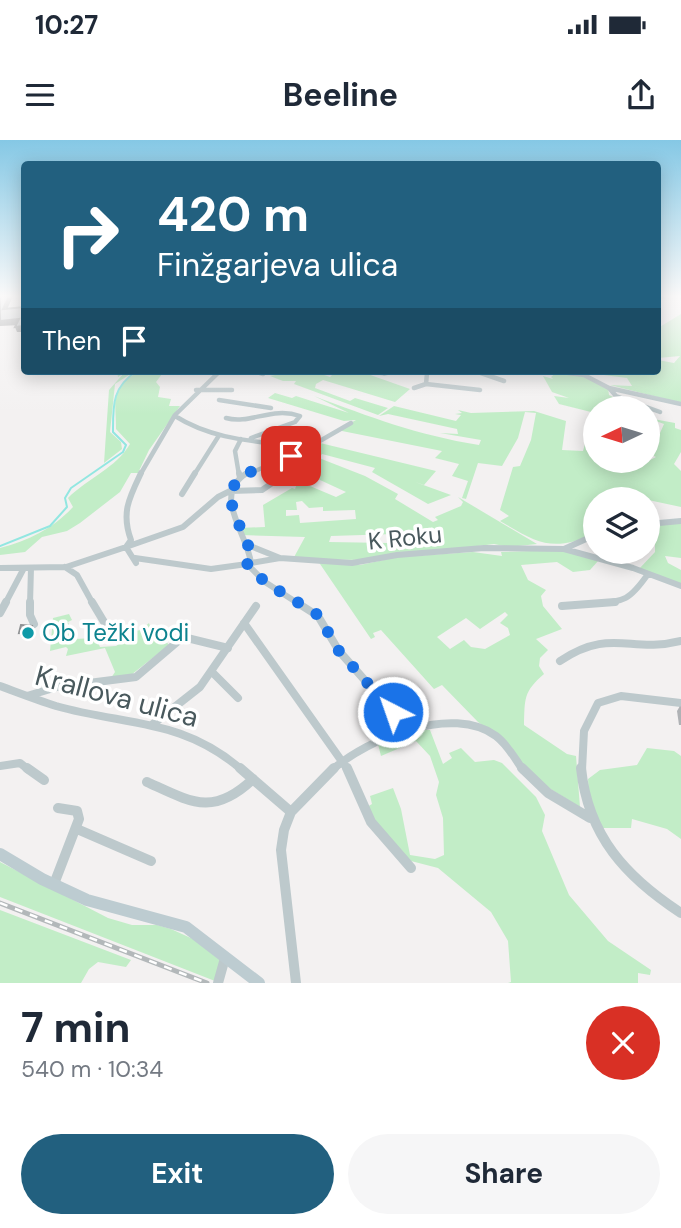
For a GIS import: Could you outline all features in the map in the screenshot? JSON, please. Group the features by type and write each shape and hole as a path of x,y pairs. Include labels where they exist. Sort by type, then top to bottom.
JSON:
{"street":[{"path":"126,547 131,540 124,522 128,504 151,454 175,416 196,390 215,375"},
{"path":"426,384 427,375"},
{"path":"488,375 504,381"},
{"path":"584,375 609,388 681,404"},
{"path":"414,388 426,384 480,390"},
{"path":"196,390 224,387 232,390"},
{"path":"609,388 616,396"},
{"path":"219,400 298,414 300,418 250,439"},
{"path":"226,418 235,421 266,411 283,411"},
{"path":"175,416 192,428 218,437 308,447"},
{"path":"0,568 64,567 183,527 209,501 230,491 240,478 273,460 291,456 351,423"},
{"path":"182,494 218,437"},
{"path":"240,478 236,451 241,439"},
{"path":"230,491 257,492 284,475"},
{"path":"230,491 238,529 248,545 249,564 265,582 318,615 339,651 407,729"},
{"path":"660,523 681,521"},
{"name":"K Roku","path":"564,548 583,540"},
{"path":"248,545 280,558"},
{"name":"K Roku","path":"126,547 136,561 211,569 280,558 352,563 390,556 484,548 564,548 681,586"},
{"path":"64,567 77,575 104,622"},
{"path":"0,613 3,600 27,568"},
{"path":"27,568 30,615 34,624"},
{"path":"562,606 624,601 648,574"},
{"path":"153,724 187,701 256,606"},
{"path":"244,623 342,761 354,781 371,822 411,867"},
{"path":"25,697 57,687 136,677 183,636 228,648"},
{"path":"560,661 579,645 595,641 653,645 681,641"},
{"path":"211,671 238,698"},
{"name":"Krallova ulica","path":"0,686 25,697 186,733 203,742 253,779 291,811"},
{"path":"681,703 621,696 598,703 589,713 581,748 581,777 590,818 602,844 634,881 681,914"},
{"path":"296,983 282,857 284,829 291,811 342,761 407,729 472,723 493,733 542,789 559,803 590,818"},
{"path":"0,766 20,763 44,780"},
{"path":"147,782 205,805 217,805 241,792 253,779"},
{"path":"54,884 77,829 77,811 58,808"},
{"path":"77,829 151,861"},
{"path":"0,854 54,884 115,909 182,925 204,937 225,958 259,983"},
{"path":"218,983 225,958"}],"green space":[{"path":"661,335 681,335 681,403 610,385 632,386 627,378 604,375 661,375 661,361 674,363 680,356 661,358"},
{"path":"122,375 129,375 115,384 110,432 121,442 122,449 104,463 109,390"},
{"path":"134,375 161,375 156,382 160,387 158,397 171,399 169,406 180,406 149,450 138,473 131,473 120,492 67,531 42,537 25,552 0,555 0,548 31,537 57,522 73,507 68,498 117,460 130,444 116,429 115,403 118,390"},
{"path":"370,375 410,389 395,402 323,380 316,384 315,388 350,401 355,398 388,408 378,415 294,384 296,381 283,381 270,376"},
{"path":"553,375 580,375 608,388 611,396 583,396 583,410 559,404 554,396 569,398 552,392 543,376 553,379 551,377"},
{"path":"275,393 292,398 296,396 349,413 314,396 414,431 479,445 481,440 440,433 458,434 457,429 388,414 379,416 394,406 456,421 461,415 455,414 462,413 458,410 471,413 534,411 566,421 562,450 583,451 583,473 660,473 660,433 664,424 660,420 675,423 675,428 681,430 681,452 674,464 681,471 681,507 660,502 660,487 583,487 583,539 568,543 546,543 500,521 509,516 500,510 513,467 520,466 531,440 536,413 525,412 518,438 502,466 478,463 466,499 462,498 468,481 452,476 459,464 435,458 442,451 337,430 356,420 344,421 268,398"},
{"path":"316,442 436,471 424,485 415,482 451,495 428,504 372,472 375,468 322,454 319,458 365,476 398,494 395,499 433,522 438,520 435,517 461,506 463,502 458,497 537,544 509,547 494,544 365,560 293,559 305,537 242,535 240,528 265,527 263,505 292,488 295,489 298,481 336,497 346,492 307,474 318,466 294,456 314,449 312,447","holes":["302,501 309,508 323,507 323,511 355,510 356,519 300,523 299,515 286,516 286,510 297,510 296,502","394,534 388,543 329,542 331,536"]},
{"path":"681,522 681,558 665,556 668,563 681,570 681,584 639,569 644,564 660,564 660,524"},
{"path":"562,550 583,556 583,564 595,564 590,570 573,572 557,562 521,565 528,580 546,590 541,596 543,606 562,629 536,639 548,650 540,658 539,666 544,674 526,696 524,725 567,754 576,756 580,807 534,779 502,739 478,722 442,685 434,689 381,630 373,633 375,637 371,639 318,561 360,565 398,557 473,552 502,556 501,552","holes":["505,612 508,615 500,623 508,628 510,635 485,649 471,647 464,640 450,649 437,637 466,618 480,629"]},
{"path":"69,614 72,620 68,622 74,639 96,638 100,647 116,646 125,640 122,633 141,630 149,623 153,635 160,634 169,645 131,675 111,678 115,672 105,648 66,656 66,647 50,651 53,618"},
{"path":"416,730 430,730 443,764 452,758 449,753 461,748 475,762 494,760 502,763 536,797 545,815 542,831 569,895 608,941 651,970 650,975 638,973 638,983 508,983 511,982 508,941 491,912 438,868 411,861 387,840 367,807 372,804 370,796 393,788 401,809 410,855 435,859 444,855 443,818 436,795 439,782 430,756 416,741 381,756 378,744"},
{"path":"647,748 674,751 681,756 681,839 667,829 632,819 631,828 600,828 589,795 588,779 600,770 637,765"},
{"path":"0,862 108,918 132,925 157,925 193,939 220,960 215,981 0,897"},
{"path":"0,910 131,960 126,967 98,962 89,969 81,983 0,983"}],"building":[{"path":"21,625 32,626 31,631 19,633"}],"waterway":[{"path":"0,546 50,526 67,507 65,498 71,488 123,452 126,445 113,432 114,405 118,390 132,375"}],"railway":[{"path":"0,903 207,983"}],"place":[{"name":"Ob Težki vodi","path":"28,633"}],"route":[{"path":"291,456 273,460 240,478 230,491 238,529 248,545 251,563 247,564 265,582 318,615 339,651 393,712"}]}
